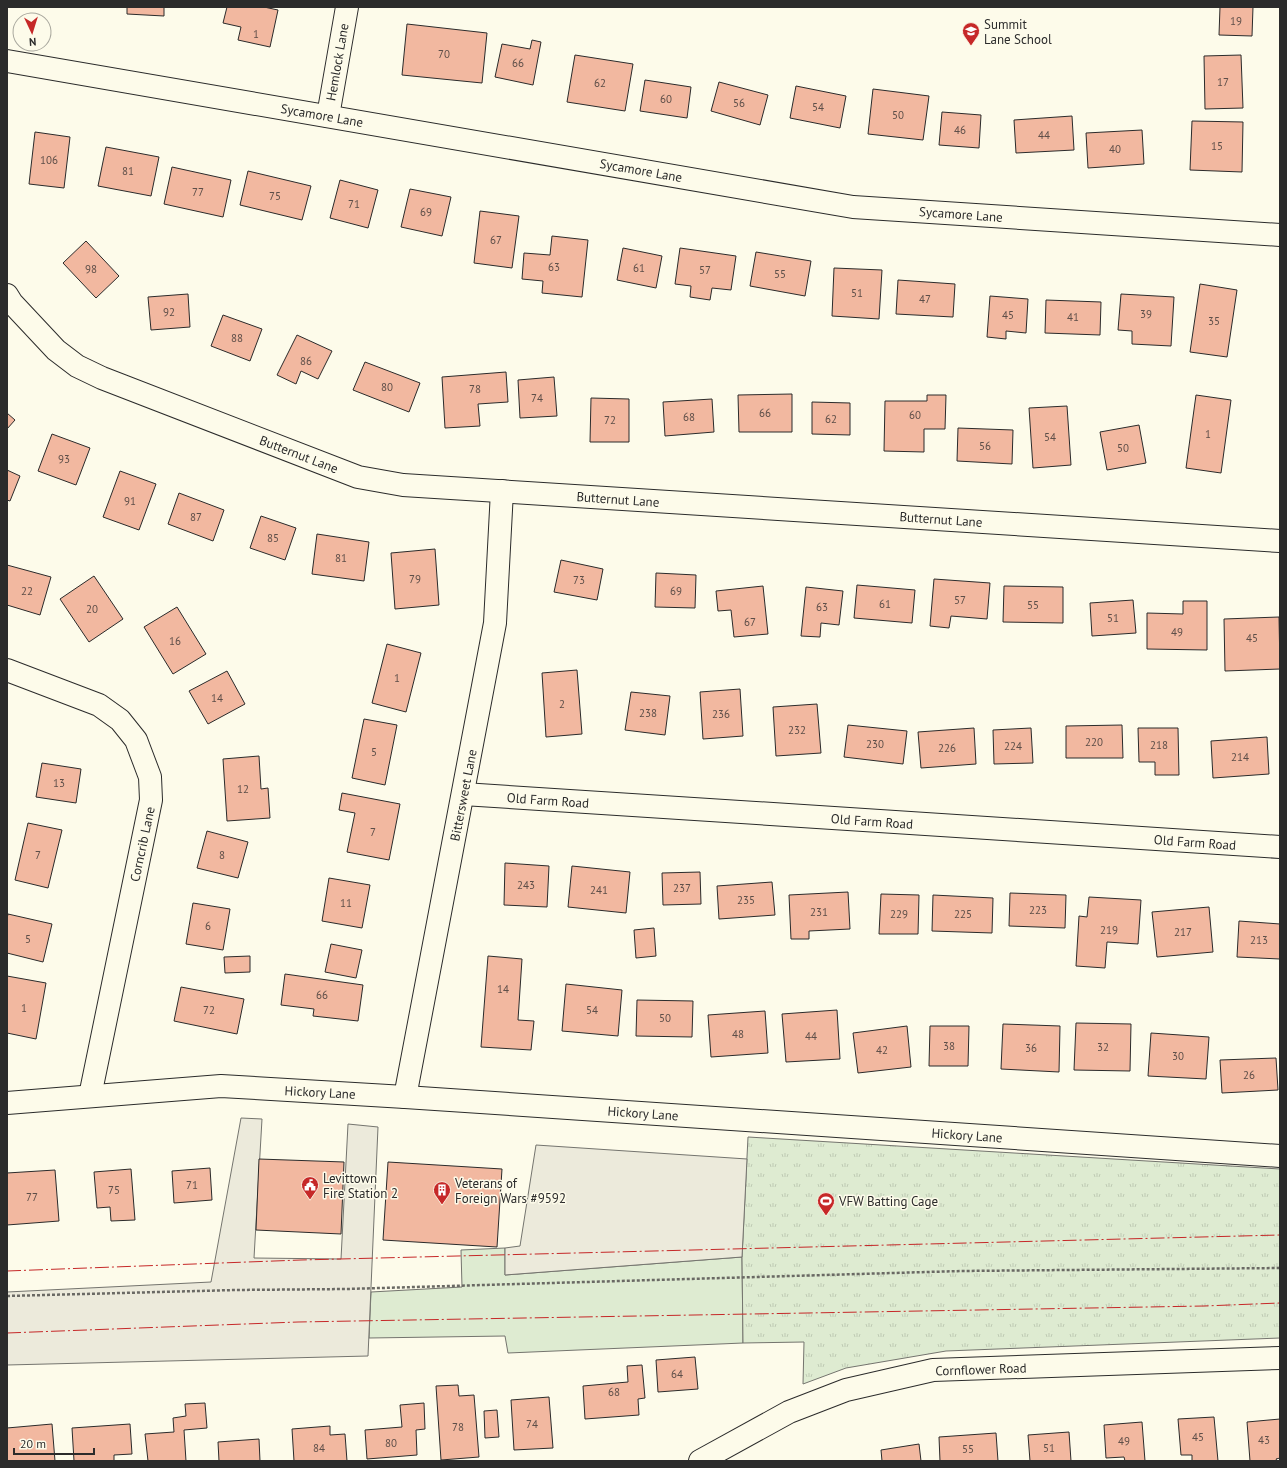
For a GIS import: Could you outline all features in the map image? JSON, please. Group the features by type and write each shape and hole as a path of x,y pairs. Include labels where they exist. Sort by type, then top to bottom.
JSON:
{"street":[{"name":"Hemlock Lane","path":"328,116 347,7"},
{"name":"Sycamore Lane","path":"7,61 853,207 1280,235"},
{"name":"Butternut Lane","path":"7,294 12,303 56,350 77,366 102,378 358,477 403,485 1280,540"},
{"name":"Bittersweet Lane","path":"404,1097 495,623 502,491"},
{"name":"Corncrib Lane","path":"7,670 99,705 120,720 136,740 150,777 151,800 90,1096"},
{"name":"Old Farm Road","path":"463,794 1280,847"},
{"name":"Hickory Lane","path":"7,1103 221,1086 1280,1156"},
{"name":"Cornflower Road","path":"700,1461 727,1454 789,1412 846,1390 933,1370 1280,1358"}],"path":[{"path":"7,1296 236,1290 347,1289 961,1271 1280,1268"}],"green space":[{"path":"748,1137 1280,1169 1280,1338 946,1351 846,1368 803,1384 804,1342 743,1343 742,1257"},
{"path":"505,1248 505,1275 742,1257 743,1343 508,1353 505,1336 369,1338 371,1292 462,1287 461,1250"}],"shaded area":[{"path":"241,1118 262,1119 254,1258 341,1259 348,1124 378,1127 368,1356 7,1365 7,1292 211,1282"},
{"path":"536,1145 747,1159 742,1257 505,1275 505,1248 520,1246"}],"building":[{"path":"127,7 164,7 164,16 127,14"},
{"path":"227,7 264,7 278,10 270,47 238,40 241,27 223,23"},
{"path":"1220,7 1253,7 1252,36 1219,35"},
{"path":"407,24 487,33 482,83 402,75"},
{"path":"532,40 541,42 533,85 495,77 502,44 530,49"},
{"path":"575,55 633,64 625,111 567,102"},
{"path":"1241,55 1243,108 1205,109 1204,56"},
{"path":"645,80 691,87 687,118 640,111"},
{"path":"719,82 768,95 760,125 711,111"},
{"path":"796,86 846,96 840,128 790,118"},
{"path":"873,89 929,96 923,140 868,134"},
{"path":"942,112 981,115 979,148 939,145"},
{"path":"1072,116 1074,150 1016,153 1014,120"},
{"path":"1192,121 1243,122 1242,172 1190,170"},
{"path":"1142,130 1144,164 1088,168 1086,133"},
{"path":"35,132 70,137 64,188 29,184"},
{"path":"106,147 159,157 151,196 98,186"},
{"path":"172,167 231,180 223,217 164,204"},
{"path":"248,171 311,186 302,220 240,205"},
{"path":"340,180 378,190 368,228 330,218"},
{"path":"410,189 451,197 442,236 401,227"},
{"path":"480,211 519,216 512,268 474,263"},
{"path":"552,236 588,240 582,297 542,293 543,281 522,279 524,253 550,255"},
{"path":"86,241 119,276 96,298 63,263"},
{"path":"623,248 662,256 656,288 617,280"},
{"path":"680,248 736,256 731,290 712,288 710,300 690,297 691,286 675,284"},
{"path":"756,252 811,261 805,296 750,286"},
{"path":"834,268 882,270 879,319 832,316"},
{"path":"898,280 955,284 953,317 896,314"},
{"path":"1200,284 1237,290 1227,357 1190,352"},
{"path":"188,294 190,327 151,330 148,297"},
{"path":"1121,294 1174,297 1171,346 1132,344 1132,331 1118,330"},
{"path":"990,296 1028,299 1026,333 1006,331 1006,339 987,337"},
{"path":"1046,300 1101,302 1100,335 1045,333"},
{"path":"223,315 262,329 250,361 211,346"},
{"path":"297,335 332,351 318,379 301,371 296,384 277,375"},
{"path":"365,362 420,383 409,412 353,390"},
{"path":"506,372 508,402 478,404 480,426 445,428 442,377"},
{"path":"554,377 557,416 520,418 518,380"},
{"path":"792,394 792,432 739,432 738,395"},
{"path":"927,395 946,395 945,429 924,429 924,452 884,451 885,401 927,401"},
{"path":"1196,395 1231,400 1221,473 1186,468"},
{"path":"591,398 629,399 629,442 590,442"},
{"path":"712,399 714,432 665,436 663,402"},
{"path":"812,402 850,403 850,435 812,434"},
{"path":"1067,406 1071,465 1033,468 1029,408"},
{"path":"7,413 15,420 7,429"},
{"path":"1139,425 1146,463 1107,470 1100,432"},
{"path":"958,428 1013,430 1012,464 957,461"},
{"path":"52,434 90,448 76,485 38,471"},
{"path":"7,470 20,476 10,501 7,500"},
{"path":"120,471 156,484 139,530 103,517"},
{"path":"179,493 224,510 213,541 168,524"},
{"path":"261,516 296,528 285,560 250,548"},
{"path":"317,534 369,542 364,581 312,574"},
{"path":"435,549 439,605 395,609 391,553"},
{"path":"561,560 603,569 597,600 554,592"},
{"path":"7,565 51,577 40,615 7,605"},
{"path":"656,573 696,575 695,608 655,607"},
{"path":"94,576 123,619 89,642 60,599"},
{"path":"934,579 990,583 987,619 951,616 949,628 930,626"},
{"path":"857,585 915,590 912,623 854,618"},
{"path":"763,586 768,634 734,637 731,610 718,611 716,591"},
{"path":"1004,586 1063,587 1063,623 1003,622"},
{"path":"806,587 843,591 839,625 821,623 820,637 801,636"},
{"path":"1133,600 1136,633 1092,636 1090,603"},
{"path":"1183,601 1207,601 1207,650 1147,649 1147,613 1183,614"},
{"path":"177,607 206,654 173,674 144,627"},
{"path":"1279,617 1280,669 1225,671 1224,619"},
{"path":"387,644 421,653 406,712 372,703"},
{"path":"577,670 582,734 546,737 542,673"},
{"path":"227,671 245,704 208,724 189,691"},
{"path":"740,689 743,736 703,739 700,692"},
{"path":"631,692 670,696 665,735 625,730"},
{"path":"817,704 821,753 776,756 773,707"},
{"path":"364,719 397,725 385,785 352,778"},
{"path":"848,725 907,731 903,764 844,757"},
{"path":"1122,725 1123,758 1066,758 1066,726"},
{"path":"974,728 976,764 921,768 918,732"},
{"path":"1031,728 1033,763 994,764 993,730"},
{"path":"1138,728 1178,728 1179,775 1155,775 1155,762 1139,762"},
{"path":"1267,737 1269,774 1213,778 1211,741"},
{"path":"259,756 261,789 268,788 270,818 227,821 223,759"},
{"path":"42,763 81,769 76,803 36,797"},
{"path":"342,793 400,804 389,860 347,852 355,813 339,810"},
{"path":"28,823 62,830 48,888 15,880"},
{"path":"207,831 248,842 238,878 197,868"},
{"path":"505,863 549,866 547,907 504,905"},
{"path":"572,866 630,872 626,913 568,907"},
{"path":"700,872 701,904 663,905 662,873"},
{"path":"329,878 370,885 362,928 322,921"},
{"path":"772,882 775,915 719,919 717,886"},
{"path":"848,892 850,929 809,931 809,939 791,939 789,895"},
{"path":"1010,893 1066,895 1065,928 1009,926"},
{"path":"881,894 919,895 918,934 879,934"},
{"path":"933,895 993,898 992,933 932,931"},
{"path":"1089,897 1141,900 1138,944 1107,942 1105,968 1076,966 1079,916 1087,917"},
{"path":"193,903 230,909 223,950 186,944"},
{"path":"1209,907 1213,952 1157,957 1152,912"},
{"path":"8,914 52,924 43,962 7,953"},
{"path":"1239,921 1280,924 1280,959 1237,957"},
{"path":"654,928 656,956 636,958 634,930"},
{"path":"331,944 362,950 356,978 325,972"},
{"path":"250,956 250,972 225,973 224,957"},
{"path":"488,956 522,959 518,1020 534,1021 531,1050 481,1047"},
{"path":"285,974 363,985 358,1021 313,1016 314,1009 281,1005"},
{"path":"7,976 46,983 36,1039 7,1033"},
{"path":"566,984 622,990 618,1036 562,1031"},
{"path":"181,987 244,999 237,1034 174,1021"},
{"path":"637,1000 693,1001 692,1037 636,1036"},
{"path":"837,1010 840,1059 786,1062 782,1014"},
{"path":"765,1011 768,1053 711,1057 708,1015"},
{"path":"1076,1023 1131,1024 1130,1071 1074,1070"},
{"path":"1003,1024 1060,1026 1059,1072 1001,1069"},
{"path":"907,1026 911,1067 858,1073 853,1033"},
{"path":"930,1026 969,1026 968,1066 929,1066"},
{"path":"1151,1033 1209,1037 1206,1079 1148,1076"},
{"path":"1276,1058 1278,1090 1222,1093 1220,1060"},
{"path":"259,1159 344,1162 341,1234 256,1230"},
{"name":"Veterans of Foreign Wars #9592","path":"388,1162 502,1169 497,1247 383,1240"},
{"path":"210,1168 212,1200 174,1203 172,1171"},
{"path":"131,1169 135,1220 111,1221 110,1207 97,1208 94,1172"},
{"path":"55,1170 59,1221 7,1225 7,1173"},
{"path":"695,1357 698,1389 658,1392 656,1360"},
{"path":"642,1365 645,1398 638,1399 639,1415 585,1419 583,1386 628,1382 627,1366"},
{"path":"458,1385 459,1396 474,1395 479,1457 441,1460 436,1386"},
{"path":"549,1397 553,1448 514,1450 511,1400"},
{"path":"205,1403 207,1428 184,1430 186,1461 148,1461 145,1434 174,1432 173,1418 186,1416 185,1404"},
{"path":"424,1403 425,1429 416,1430 417,1455 367,1459 365,1430 402,1427 400,1405"},
{"path":"497,1410 499,1437 485,1438 484,1411"},
{"path":"1214,1417 1218,1461 1192,1461 1192,1455 1181,1455 1178,1419"},
{"path":"1280,1419 1280,1458 1276,1459 1277,1461 1250,1461 1247,1422"},
{"path":"1142,1422 1145,1461 1125,1461 1124,1457 1106,1458 1104,1425"},
{"path":"52,1424 55,1461 7,1461 7,1428"},
{"path":"130,1424 132,1454 114,1455 114,1461 74,1461 72,1428"},
{"path":"330,1426 330,1435 345,1434 347,1461 294,1461 292,1429"},
{"path":"1069,1432 1071,1461 1030,1461 1028,1435"},
{"path":"996,1433 998,1461 940,1461 939,1437"},
{"path":"259,1439 260,1461 219,1461 218,1442"},
{"path":"919,1444 921,1461 882,1461 881,1450"}],"power":[{"path":"7,1271 301,1260 1280,1235"},
{"path":"7,1333 298,1322 1204,1306 1280,1303"}],"place":[{"name":"Summit Lane School","path":"971,46"},
{"name":"Levittown Fire Station 2","path":"310,1200"},
{"name":"Veterans of Foreign Wars #9592","path":"442,1205"},
{"name":"VFW Batting Cage","path":"826,1216"}]}
